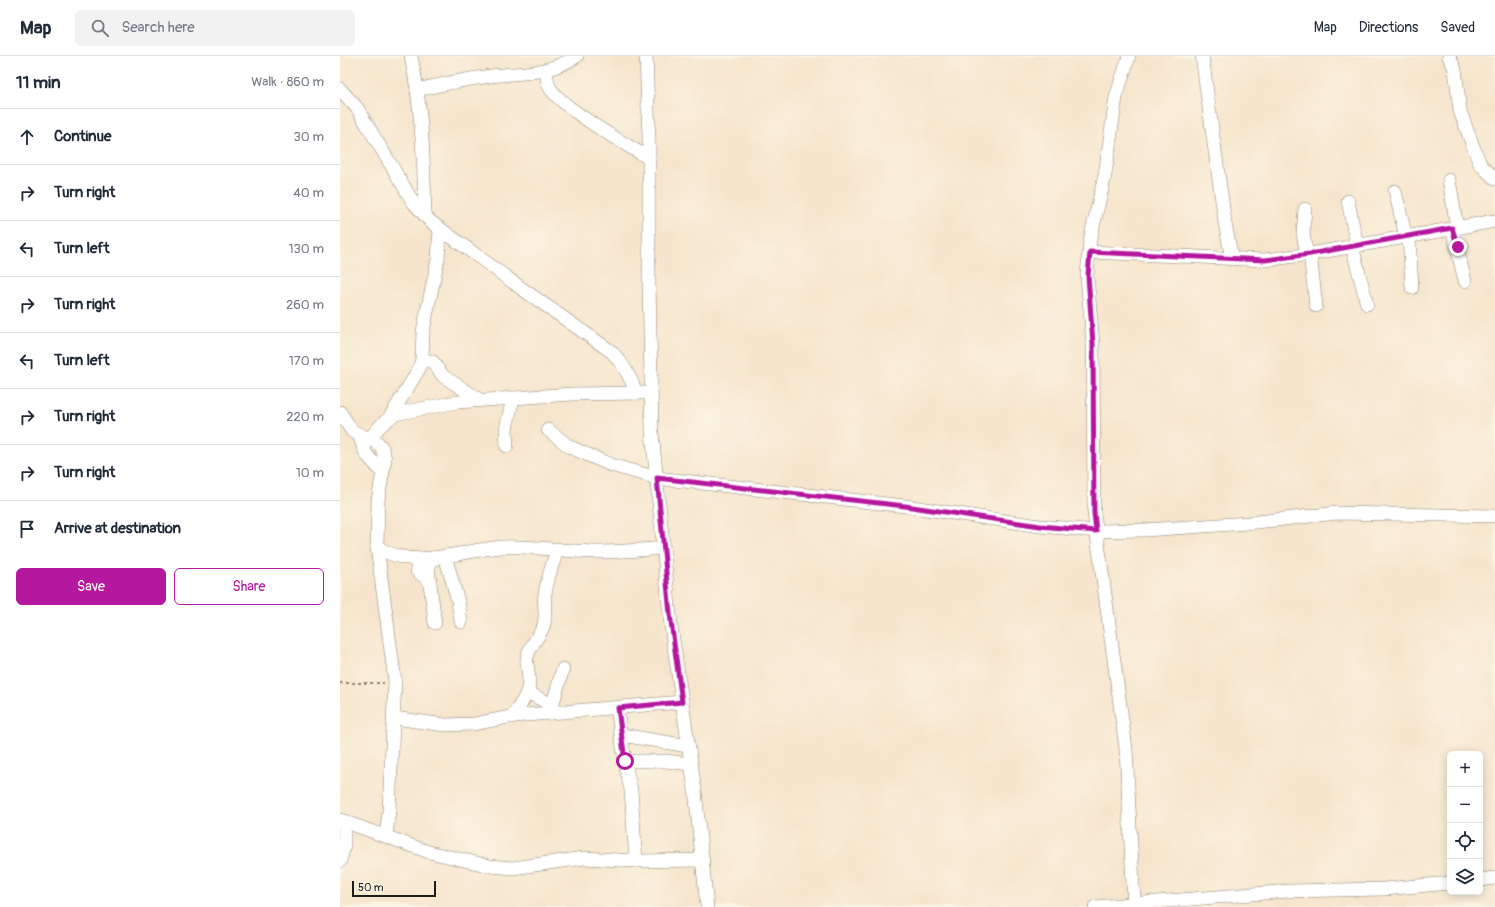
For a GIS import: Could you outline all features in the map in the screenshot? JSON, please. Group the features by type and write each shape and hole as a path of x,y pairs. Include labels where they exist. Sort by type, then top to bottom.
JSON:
{"street":[{"path":"411,56 417,90 424,156 425,216"},
{"path":"417,90 484,77 546,71 577,56"},
{"path":"646,56 649,158 649,281 652,432 663,548 703,860 707,907"},
{"path":"1129,56 1116,97 1105,175 1090,240 1088,276 1093,344 1094,513 1126,749 1134,904"},
{"path":"1202,56 1225,223 1232,258"},
{"path":"1449,56 1455,69 1460,111 1474,149 1480,164 1495,179"},
{"path":"546,71 550,86 561,100 606,133 649,158"},
{"path":"340,89 357,108 401,183 413,202 425,216 440,230 612,352 622,363 632,380 636,393"},
{"path":"1449,180 1454,227 1465,281"},
{"path":"1396,191 1408,236 1412,288"},
{"path":"1348,202 1354,246 1367,304"},
{"path":"1304,209 1303,234 1308,254 1316,306"},
{"path":"1090,252 1265,260 1308,254 1454,227 1495,221"},
{"path":"390,418 419,369 422,360 423,331 438,259 440,230"},
{"path":"422,360 433,362 443,376 480,400"},
{"path":"364,437 395,414 458,402 608,392 652,393"},
{"path":"508,446 506,429 513,398"},
{"path":"340,412 352,431 378,443 382,448 385,459 378,500 377,547 395,686 389,811 386,836"},
{"path":"548,430 570,447 611,465 657,478 905,506 1040,526 1096,531 1145,530 1248,523 1337,513 1495,516"},
{"path":"377,547 385,553 417,559 502,547 596,552 663,548"},
{"path":"512,717 527,692 529,682 526,668 527,656 544,626 546,615 544,596 546,584 557,549"},
{"path":"435,623 428,568 439,557"},
{"path":"439,557 458,601 461,622"},
{"path":"417,559 417,571 430,581"},
{"path":"551,709 563,669"},
{"path":"527,692 551,709"},
{"path":"394,718 446,725 474,724 551,709 618,708 682,702"},
{"path":"618,708 625,761 631,790 636,861"},
{"path":"622,735 688,746"},
{"path":"625,761 665,761 691,764"},
{"path":"340,859 344,846 342,820 429,852 490,866 513,868 584,858 636,861 703,860"},
{"path":"1483,880 1495,878"},
{"path":"1095,907 1289,891 1384,889 1447,883"}],"path":[{"path":"340,683 387,683 395,686"}],"route":[{"path":"625,761 618,708 682,702 670,614 657,478 905,506 1040,526 1096,531 1094,513 1093,456 1093,344 1088,276 1090,252 1121,252 1265,260 1310,254 1452,228 1458,247"}]}
